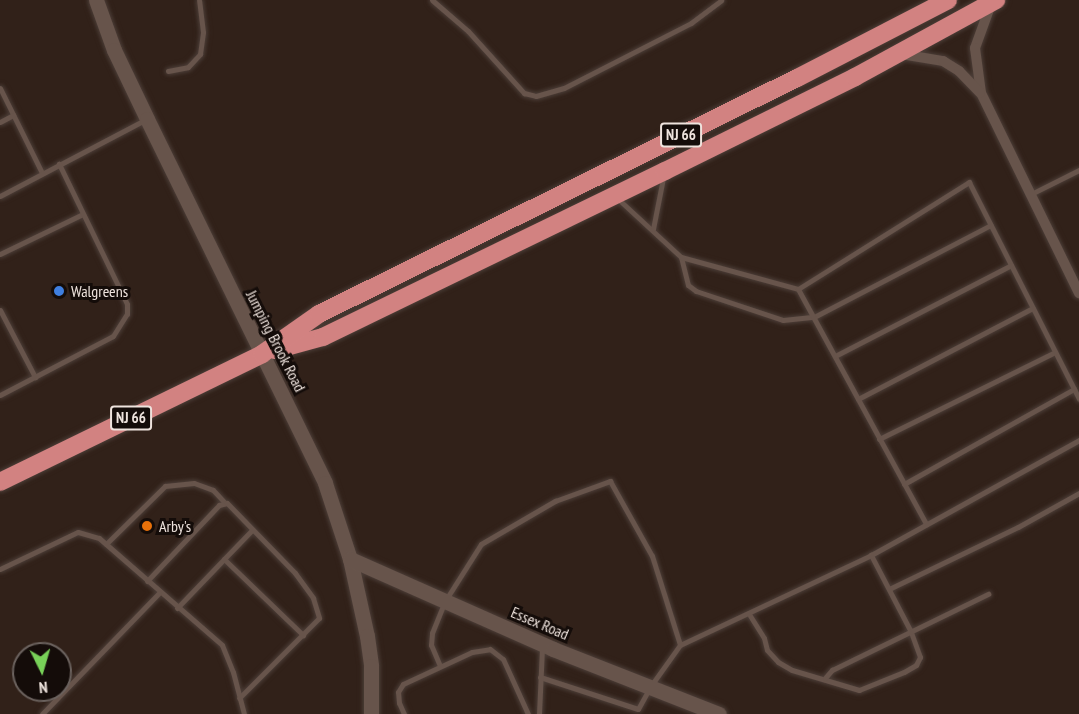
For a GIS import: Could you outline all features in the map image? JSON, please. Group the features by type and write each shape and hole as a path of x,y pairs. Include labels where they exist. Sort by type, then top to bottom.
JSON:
{"highway":[{"name":"NJ 66","path":"0,482 262,354 319,314 816,69 948,0"},
{"name":"NJ 66","path":"262,354 323,337 614,196 897,54 993,2"}],"street":[{"name":"Jumping Brook Road","path":"96,0 114,50 325,483 350,559 367,636 371,666 372,714"},
{"path":"981,93 975,48 993,2"},
{"path":"897,54 943,61 959,71 981,93 1079,292"},
{"name":"Essex Road","path":"350,559 542,644 719,714"}],"lane":[{"path":"168,71 188,67 200,54 203,32 199,0"},
{"path":"432,0 468,30 524,93 536,96 564,88 682,28 706,14 721,0"},
{"path":"0,88 42,174"},
{"path":"0,122 13,115"},
{"path":"0,196 147,119"},
{"path":"0,395 113,336 127,314 127,304 59,164"},
{"path":"1031,194 1079,170"},
{"path":"653,229 664,171"},
{"path":"798,289 969,182 1079,399"},
{"path":"614,196 653,229 681,257 798,289 926,524"},
{"path":"0,254 83,214"},
{"path":"681,257 688,285 696,291 783,320 813,317 991,225"},
{"path":"835,356 1011,265"},
{"path":"858,399 1033,308"},
{"path":"0,310 35,377"},
{"path":"879,439 1055,352"},
{"path":"904,484 1074,389"},
{"path":"540,677 638,709 650,687 680,645 749,615 871,555 1079,440"},
{"path":"440,666 431,645 432,633 445,601 481,544 555,501 610,481 652,556 680,645"},
{"path":"106,544 165,486 194,483 213,490 295,573 313,598 319,618 239,698"},
{"path":"889,589 1018,526 1079,493"},
{"path":"147,581 219,505 225,503"},
{"path":"177,608 252,530"},
{"path":"0,569 78,532 99,538 222,645 233,672 244,714"},
{"path":"749,615 764,638 767,650 778,662 792,670 859,690 916,665 920,657 910,630 871,555"},
{"path":"224,559 303,635"},
{"path":"42,714 159,592"},
{"path":"825,678 832,670 988,594"},
{"path":"538,714 542,644"},
{"path":"404,714 399,703 398,692 403,684 472,652 490,649 503,658 528,714"}],"place":[{"name":"Walgreens","path":"59,291"},
{"name":"Arby's","path":"147,526"}]}
